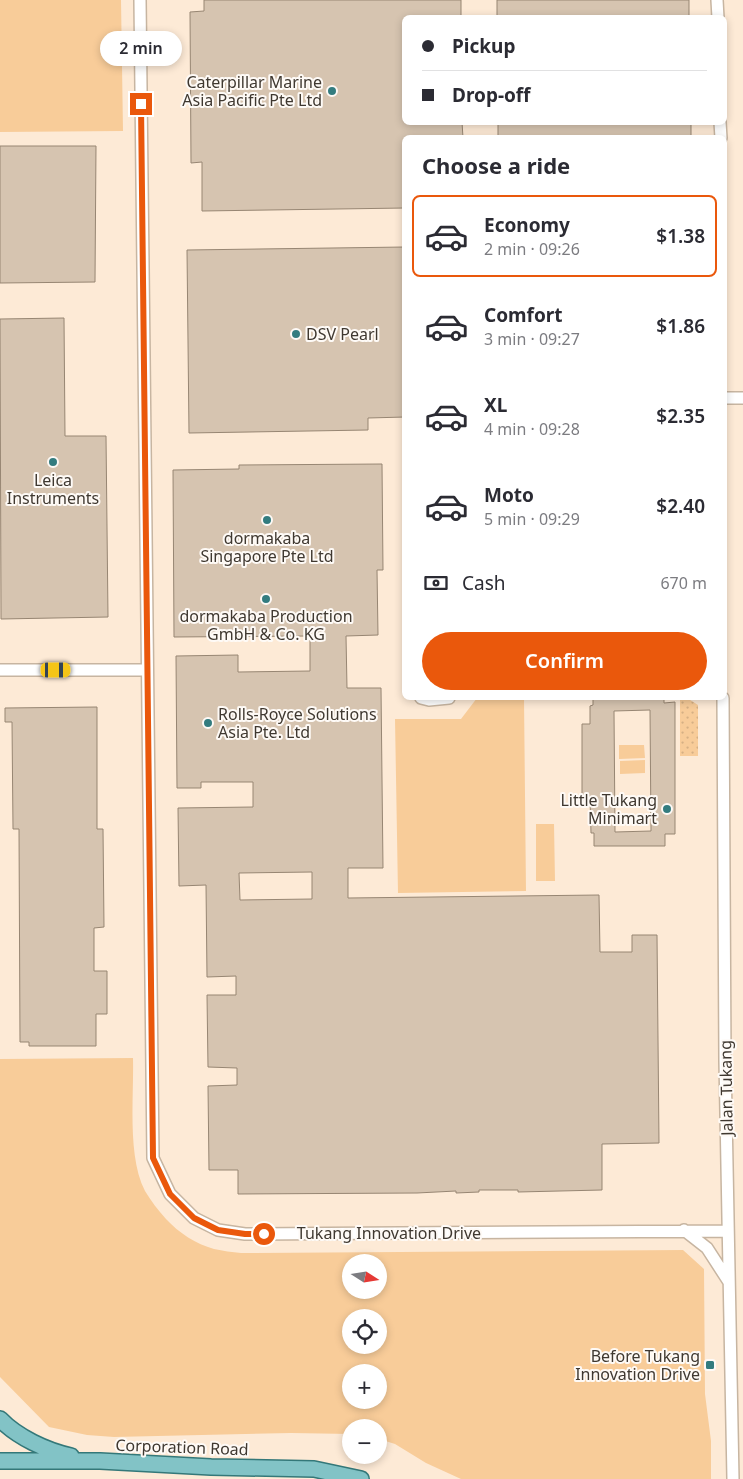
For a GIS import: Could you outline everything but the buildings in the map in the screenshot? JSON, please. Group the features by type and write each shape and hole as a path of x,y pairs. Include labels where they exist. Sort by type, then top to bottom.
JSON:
{"main road":[{"path":"0,1419 20,1434 58,1453 100,1461"},
{"name":"Corporation Road","path":"0,1461 100,1461 211,1467 314,1469 361,1479"}],"street":[{"name":"Tukang Innovation Drive","path":"140,0 153,1158 170,1194 194,1218 218,1230 245,1234 728,1231"},
{"path":"717,0 718,15"},
{"path":"727,398 743,398"},
{"path":"0,670 147,670"},
{"name":"Jalan Tukang","path":"723,700 725,1061 729,1282 738,1398 733,1479"},
{"path":"684,1230 707,1248 729,1282"}],"shaded area":[{"path":"0,0 121,0 123,131 0,132"},
{"path":"475,700 524,700 526,891 398,893 395,719 461,719"},
{"path":"680,700 690,700 698,705 698,756 680,756"},
{"path":"619,745 644,745 645,758 619,759"},
{"path":"645,760 645,773 620,774 620,761"},
{"path":"536,824 554,824 555,881 536,881"},
{"path":"133,1058 132,1108 134,1144 139,1177 152,1202 166,1219 176,1229 207,1247 241,1253 683,1250 704,1269 705,1394 711,1441 711,1479 461,1479 426,1463 395,1444 387,1442 387,1419 342,1419 342,1434 291,1433 114,1437 87,1435 49,1427 0,1377 0,1059"}],"place":[{"name":"Caterpillar Marine Asia Pacific Pte Ltd","path":"332,91"},
{"name":"DSV Pearl","path":"296,334"},
{"name":"Leica Instruments","path":"53,462"},
{"name":"dormakaba Singapore Pte Ltd","path":"267,520"},
{"name":"dormakaba Production GmbH & Co. KG","path":"266,599"},
{"name":"Rolls-Royce Solutions Asia Pte. Ltd","path":"208,723"},
{"name":"Little Tukang Minimart","path":"667,809"},
{"name":"Before Tukang Innovation Drive","path":"710,1365"}],"route":[{"path":"141,104 153,1158 170,1194 194,1218 218,1230 245,1234 264,1234"}]}
